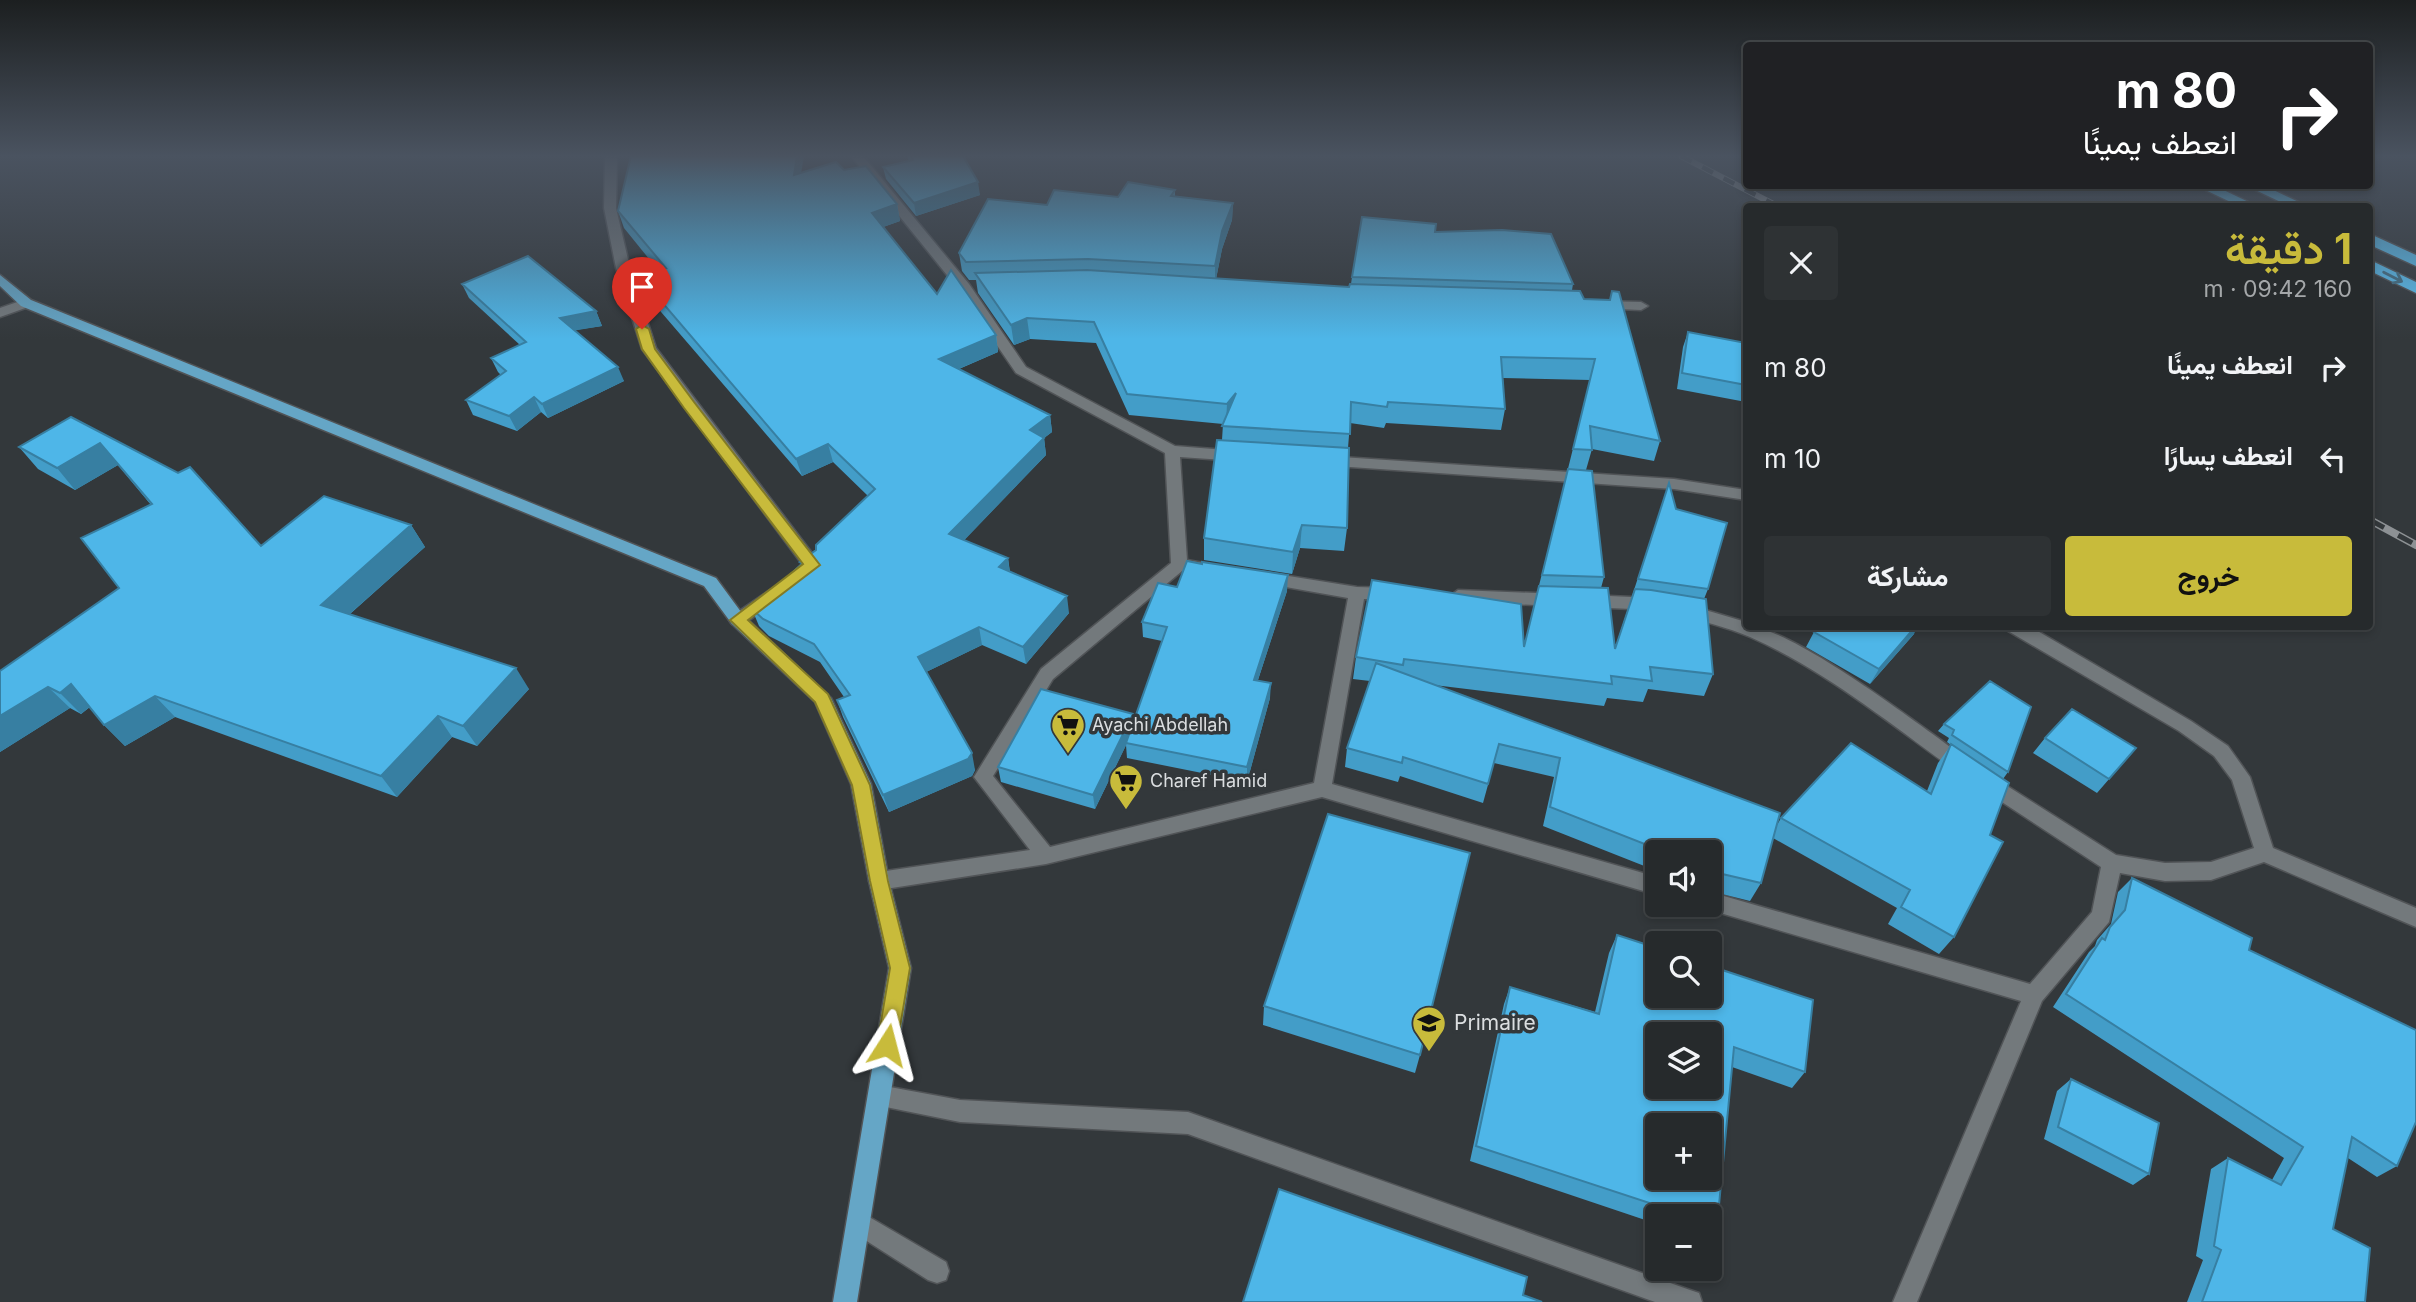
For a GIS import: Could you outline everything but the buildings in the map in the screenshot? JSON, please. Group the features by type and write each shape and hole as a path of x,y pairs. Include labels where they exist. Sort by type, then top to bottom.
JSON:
{"highway":[{"path":"2373,240 2416,261"},
{"path":"2373,266 2416,288"}],"main road":[{"path":"0,279 26,303 710,582 738,620 822,698 861,785 879,881 900,968 845,1302"}],"street":[{"path":"612,217 623,268 649,349 812,565 738,620"},
{"path":"910,217 971,287 1021,370 1172,451 1256,457"},
{"path":"0,313 26,303"},
{"path":"1587,304 1640,306"},
{"path":"1172,451 1179,565"},
{"path":"1312,460 1674,484 1743,495"},
{"path":"1046,856 983,777 1046,674 1179,565 1220,571"},
{"path":"1248,576 1357,593 1412,595"},
{"path":"1322,789 1357,593"},
{"path":"1439,596 1643,603 1693,611 1743,626"},
{"path":"1750,630 1798,654 2045,822 2112,863 2165,872 2211,872 2265,853 2416,918"},
{"path":"2021,630 2185,726 2221,751 2241,777 2265,853"},
{"path":"879,881 1046,856 1322,789 1645,883"},
{"path":"1905,1302 2034,995 2102,916 2112,863"},
{"path":"1722,904 2034,995"},
{"path":"879,1096 960,1111 1188,1123 1690,1302"},
{"path":"859,1223 937,1271"}],"railway":[{"path":"2373,522 2416,545"}],"place":[{"name":"Ayachi Abdellah","path":"1068,755"},
{"name":"Charef Hamid","path":"1126,811"},
{"name":"Primaire","path":"1429,1053"}],"route":[{"path":"642,329 649,349 689,405 812,565 738,620 822,698 861,785 879,881 900,968 887,1045"}]}
